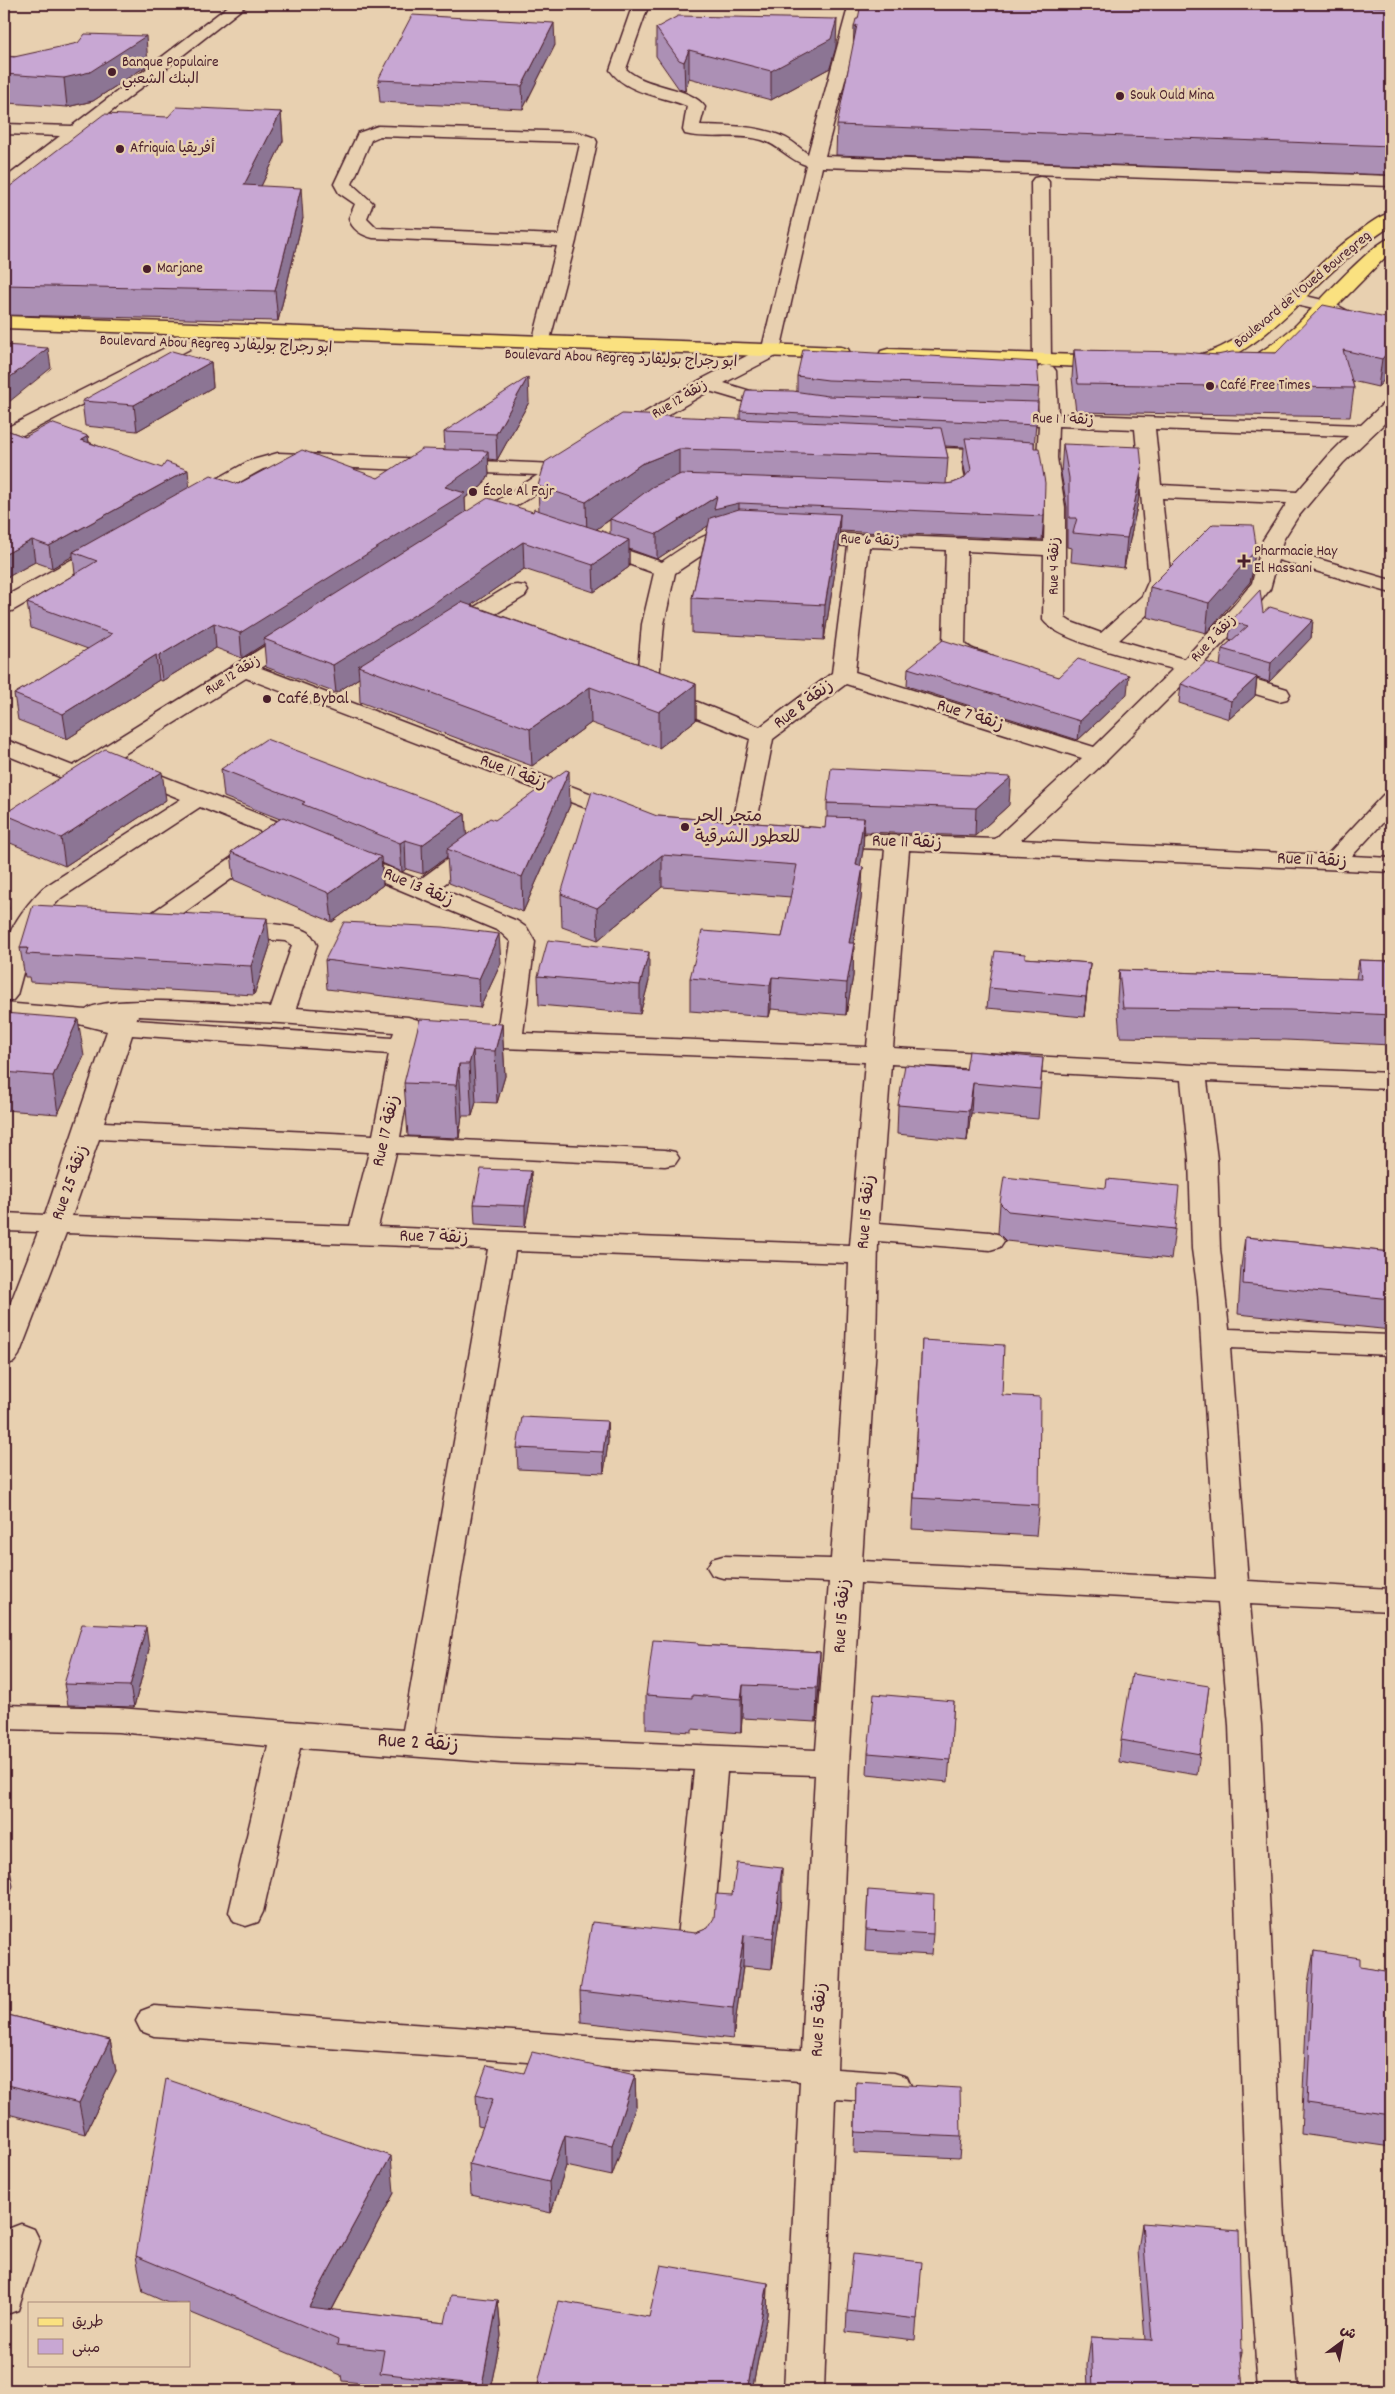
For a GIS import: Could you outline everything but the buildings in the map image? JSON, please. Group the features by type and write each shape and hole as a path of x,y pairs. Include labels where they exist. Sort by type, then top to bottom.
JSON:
{"main road":[{"name":"Boulevard de l'Oued Bouregreg","path":"1223,370 1243,342 1328,266 1391,218"},
{"name":"Boulevard de l'Oued Bouregreg","path":"1223,370 1263,361 1283,346 1391,243"},
{"name":"Boulevard Abou Regreg ابو رجراج بوليفارد","path":"4,322 772,351 866,361"},
{"path":"241,346 252,331"},
{"name":"Boulevard Abou Regreg ابو رجراج بوليفارد","path":"4,337 745,364 866,361 1126,368"},
{"path":"1178,369 1223,370"}],"street":[{"path":"4,187 240,4"},
{"path":"641,4 618,70 622,75 693,103 697,108 691,130 768,137 783,143 796,156 815,161 1391,181"},
{"path":"772,351 815,161 854,10 872,16"},
{"path":"4,129 75,131"},
{"path":"541,343 567,241 589,142 578,137 378,131 364,137 343,184 344,188 364,203 358,218 359,223 373,233 567,241"},
{"name":"Rue 4 زنقة","path":"1040,182 1044,365 1049,420 1031,457 1055,507 1054,620 1063,627 1104,642 1279,694"},
{"path":"1293,299 1324,306 1391,341"},
{"path":"4,437 184,344"},
{"name":"Rue 12 زنقة","path":"458,534 558,470 707,384 772,351"},
{"path":"707,384 796,410"},
{"name":"Rue 2 زنقة","path":"1000,847 1098,756 1188,667 1243,608 1262,584 1269,551 1277,530 1363,431 1391,407"},
{"name":"Rue 1 زنقة 1","path":"982,418 1144,422 1363,431"},
{"path":"1104,642 1151,599 1157,590 1160,580 1144,422"},
{"path":"603,445 644,441"},
{"path":"891,452 1031,457"},
{"path":"914,499 944,500 953,498 958,493 950,454"},
{"path":"178,509 256,465 278,459 558,470"},
{"path":"1152,490 1304,498"},
{"path":"491,513 518,522"},
{"path":"613,528 582,542 665,570 638,687 762,736"},
{"name":"Rue 6 زنقة","path":"665,570 700,544 724,536 755,532 858,541 1056,549"},
{"path":"4,606 126,538"},
{"name":"Rue 8 زنقة","path":"743,837 762,736 843,676 858,541"},
{"path":"957,545 954,643 960,651 1008,667"},
{"path":"1269,551 1391,587"},
{"path":"432,643 518,591"},
{"name":"Rue 12 زنقة","path":"51,789 103,759 317,622"},
{"path":"464,623 491,633"},
{"name":"Rue 11 زنقة","path":"243,669 639,820"},
{"name":"Rue 7 زنقة","path":"843,676 1098,756"},
{"path":"336,705 360,690"},
{"path":"4,746 75,775"},
{"name":"Rue 13 زنقة","path":"103,759 422,889 518,932 523,942 509,1041"},
{"path":"533,808 557,790"},
{"path":"4,995 27,921 38,905 52,893 198,798"},
{"path":"1333,862 1391,800"},
{"path":"281,1015 305,944 300,938 287,934 140,925 283,832"},
{"path":"422,889 493,837"},
{"name":"Rue 11 زنقة","path":"801,840 1391,865"},
{"name":"Rue 15 زنقة","path":"804,2390 832,1763 861,1346 864,1243 898,843"},
{"path":"27,921 55,922"},
{"path":"4,1010 80,1016 125,1017 281,1015 406,1036"},
{"path":"125,1017 406,1036 879,1055 1193,1073 1391,1081"},
{"name":"Rue 25 زنقة","path":"4,1356 56,1225 90,1130 125,1017"},
{"name":"Rue 17 زنقة","path":"362,1236 386,1143 406,1036"},
{"path":"1193,1073 1203,1159 1206,1249 1245,1725 1265,2215 1278,2390"},
{"path":"90,1130 665,1158"},
{"name":"Rue 7 زنقة","path":"4,1222 503,1241 864,1243 990,1241"},
{"path":"417,1744 503,1241"},
{"path":"1214,1338 1391,1345"},
{"path":"723,1567 846,1571 1391,1600"},
{"name":"Rue 2 زنقة","path":"4,1717 118,1720 223,1730 501,1750 832,1763"},
{"path":"246,1912 286,1734"},
{"path":"694,1948 712,1759"},
{"path":"154,2021 818,2075 926,2091"},
{"path":"4,2298 21,2241"}],"place":[{"name":"Banque Populaire البنك الشعبي","path":"112,72"},
{"name":"Souk Ould Mina","path":"1120,96"},
{"name":"Afriquia أفريقيا","path":"120,149"},
{"name":"Marjane","path":"147,269"},
{"name":"Café Free Times","path":"1210,386"},
{"name":"École Al Fajr","path":"473,492"},
{"name":"Pharmacie Hay El Hassani","path":"1244,561"},
{"name":"Café Bybal","path":"267,699"},
{"name":"متجر الحر للعطور الشرقية","path":"685,827"}]}
